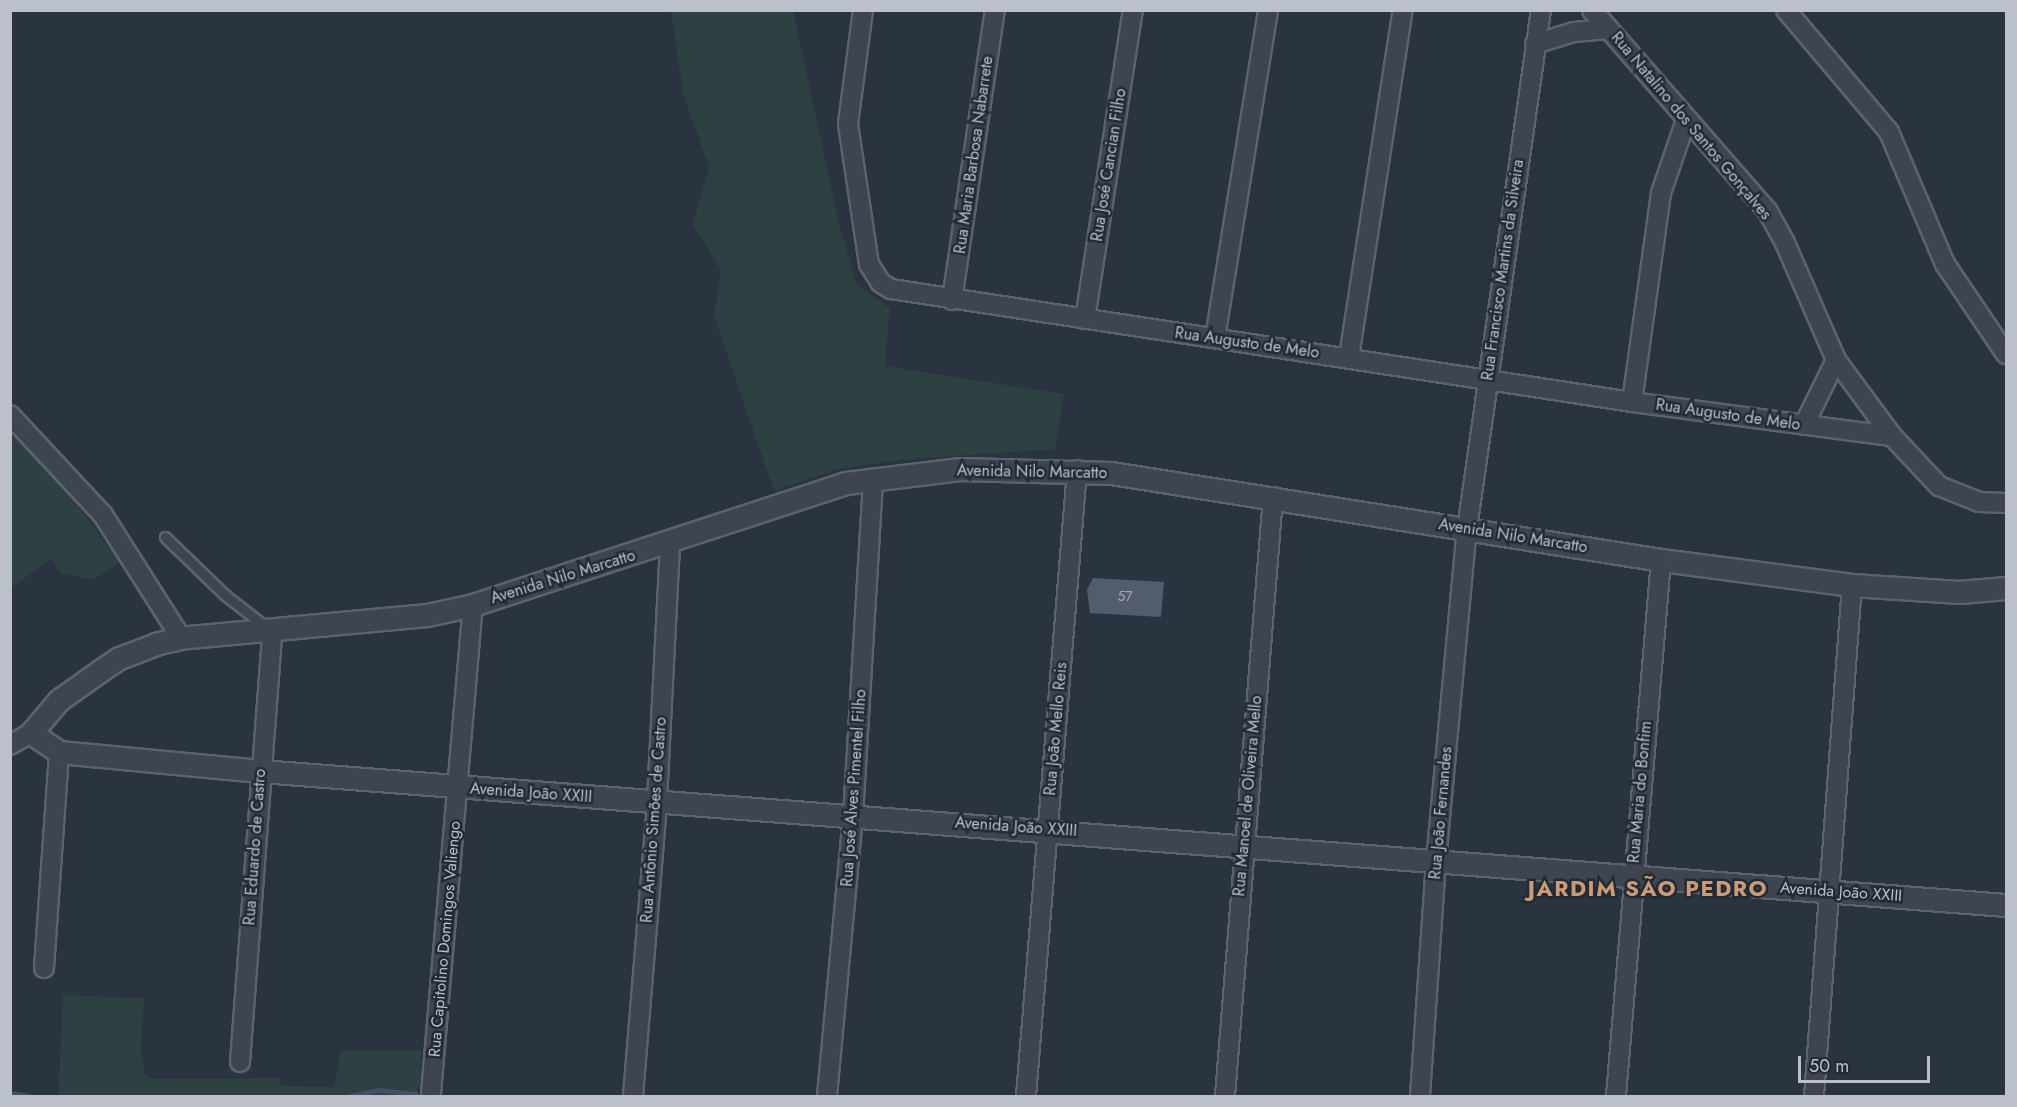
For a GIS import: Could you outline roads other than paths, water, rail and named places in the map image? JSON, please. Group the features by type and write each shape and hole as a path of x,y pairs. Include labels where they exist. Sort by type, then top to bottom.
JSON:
{"street":[{"name":"Rua Augusto de Melo","path":"863,10 848,124 869,264 881,283 891,289 952,300 1488,377 1632,402 1892,436"},
{"name":"Rua Maria Barbosa Nabarrete","path":"952,300 995,10"},
{"name":"Rua José Cancian Filho","path":"1085,319 1133,10"},
{"path":"1215,338 1268,10"},
{"path":"1348,357 1403,10"},
{"name":"Rua Francisco Martins da Silveira","path":"1467,529 1534,44 1541,10"},
{"name":"Rua Natalino dos Santos Gonçalves","path":"1592,10 1768,212 1785,243 1836,360 1892,436 1939,486 1979,502 2007,503"},
{"path":"1786,10 1889,132 1945,264 2007,354"},
{"path":"1534,44 1574,32 1609,29"},
{"path":"1632,402 1660,193 1686,120"},
{"path":"1804,425 1836,360"},
{"path":"10,415 103,515 181,638"},
{"name":"Avenida Nilo Marcatto","path":"32,733 59,700 119,658 181,638 272,632 427,615 473,605 670,544 846,483 960,468 1077,470 1273,496 1661,560 1852,585 1959,592 2007,588"},
{"name":"Rua João Mello Reis","path":"1026,1096 1077,470"},
{"name":"Rua José Alves Pimentel Filho","path":"827,1096 853,817 873,478"},
{"name":"Rua Manoel de Oliveira Mello","path":"1225,1096 1273,496"},
{"name":"Rua João Fernandes","path":"1420,1096 1436,861 1467,529"},
{"name":"Rua Antônio Simões de Castro","path":"633,1096 657,801 670,544"},
{"name":"Rua Maria do Bonfim","path":"1616,1096 1661,560"},
{"path":"1814,1096 1852,585"},
{"name":"Rua Capitolino Domingos Valiengo","path":"430,1095 473,605"},
{"name":"Rua Eduardo de Castro","path":"240,1062 272,632"},
{"path":"10,745 32,733"},
{"name":"Avenida João XXIII","path":"32,733 59,752 260,771 853,817 1047,828 1633,877 2007,905"},
{"path":"44,968 59,752"}],"lane":[{"path":"165,537 225,595 272,632"}],"waterway":[{"path":"350,1096 379,1090 416,1094"},
{"path":"10,1093 30,1096"}],"district":[{"name":"JARDIM SÃO PEDRO","path":"1648,889"}]}
